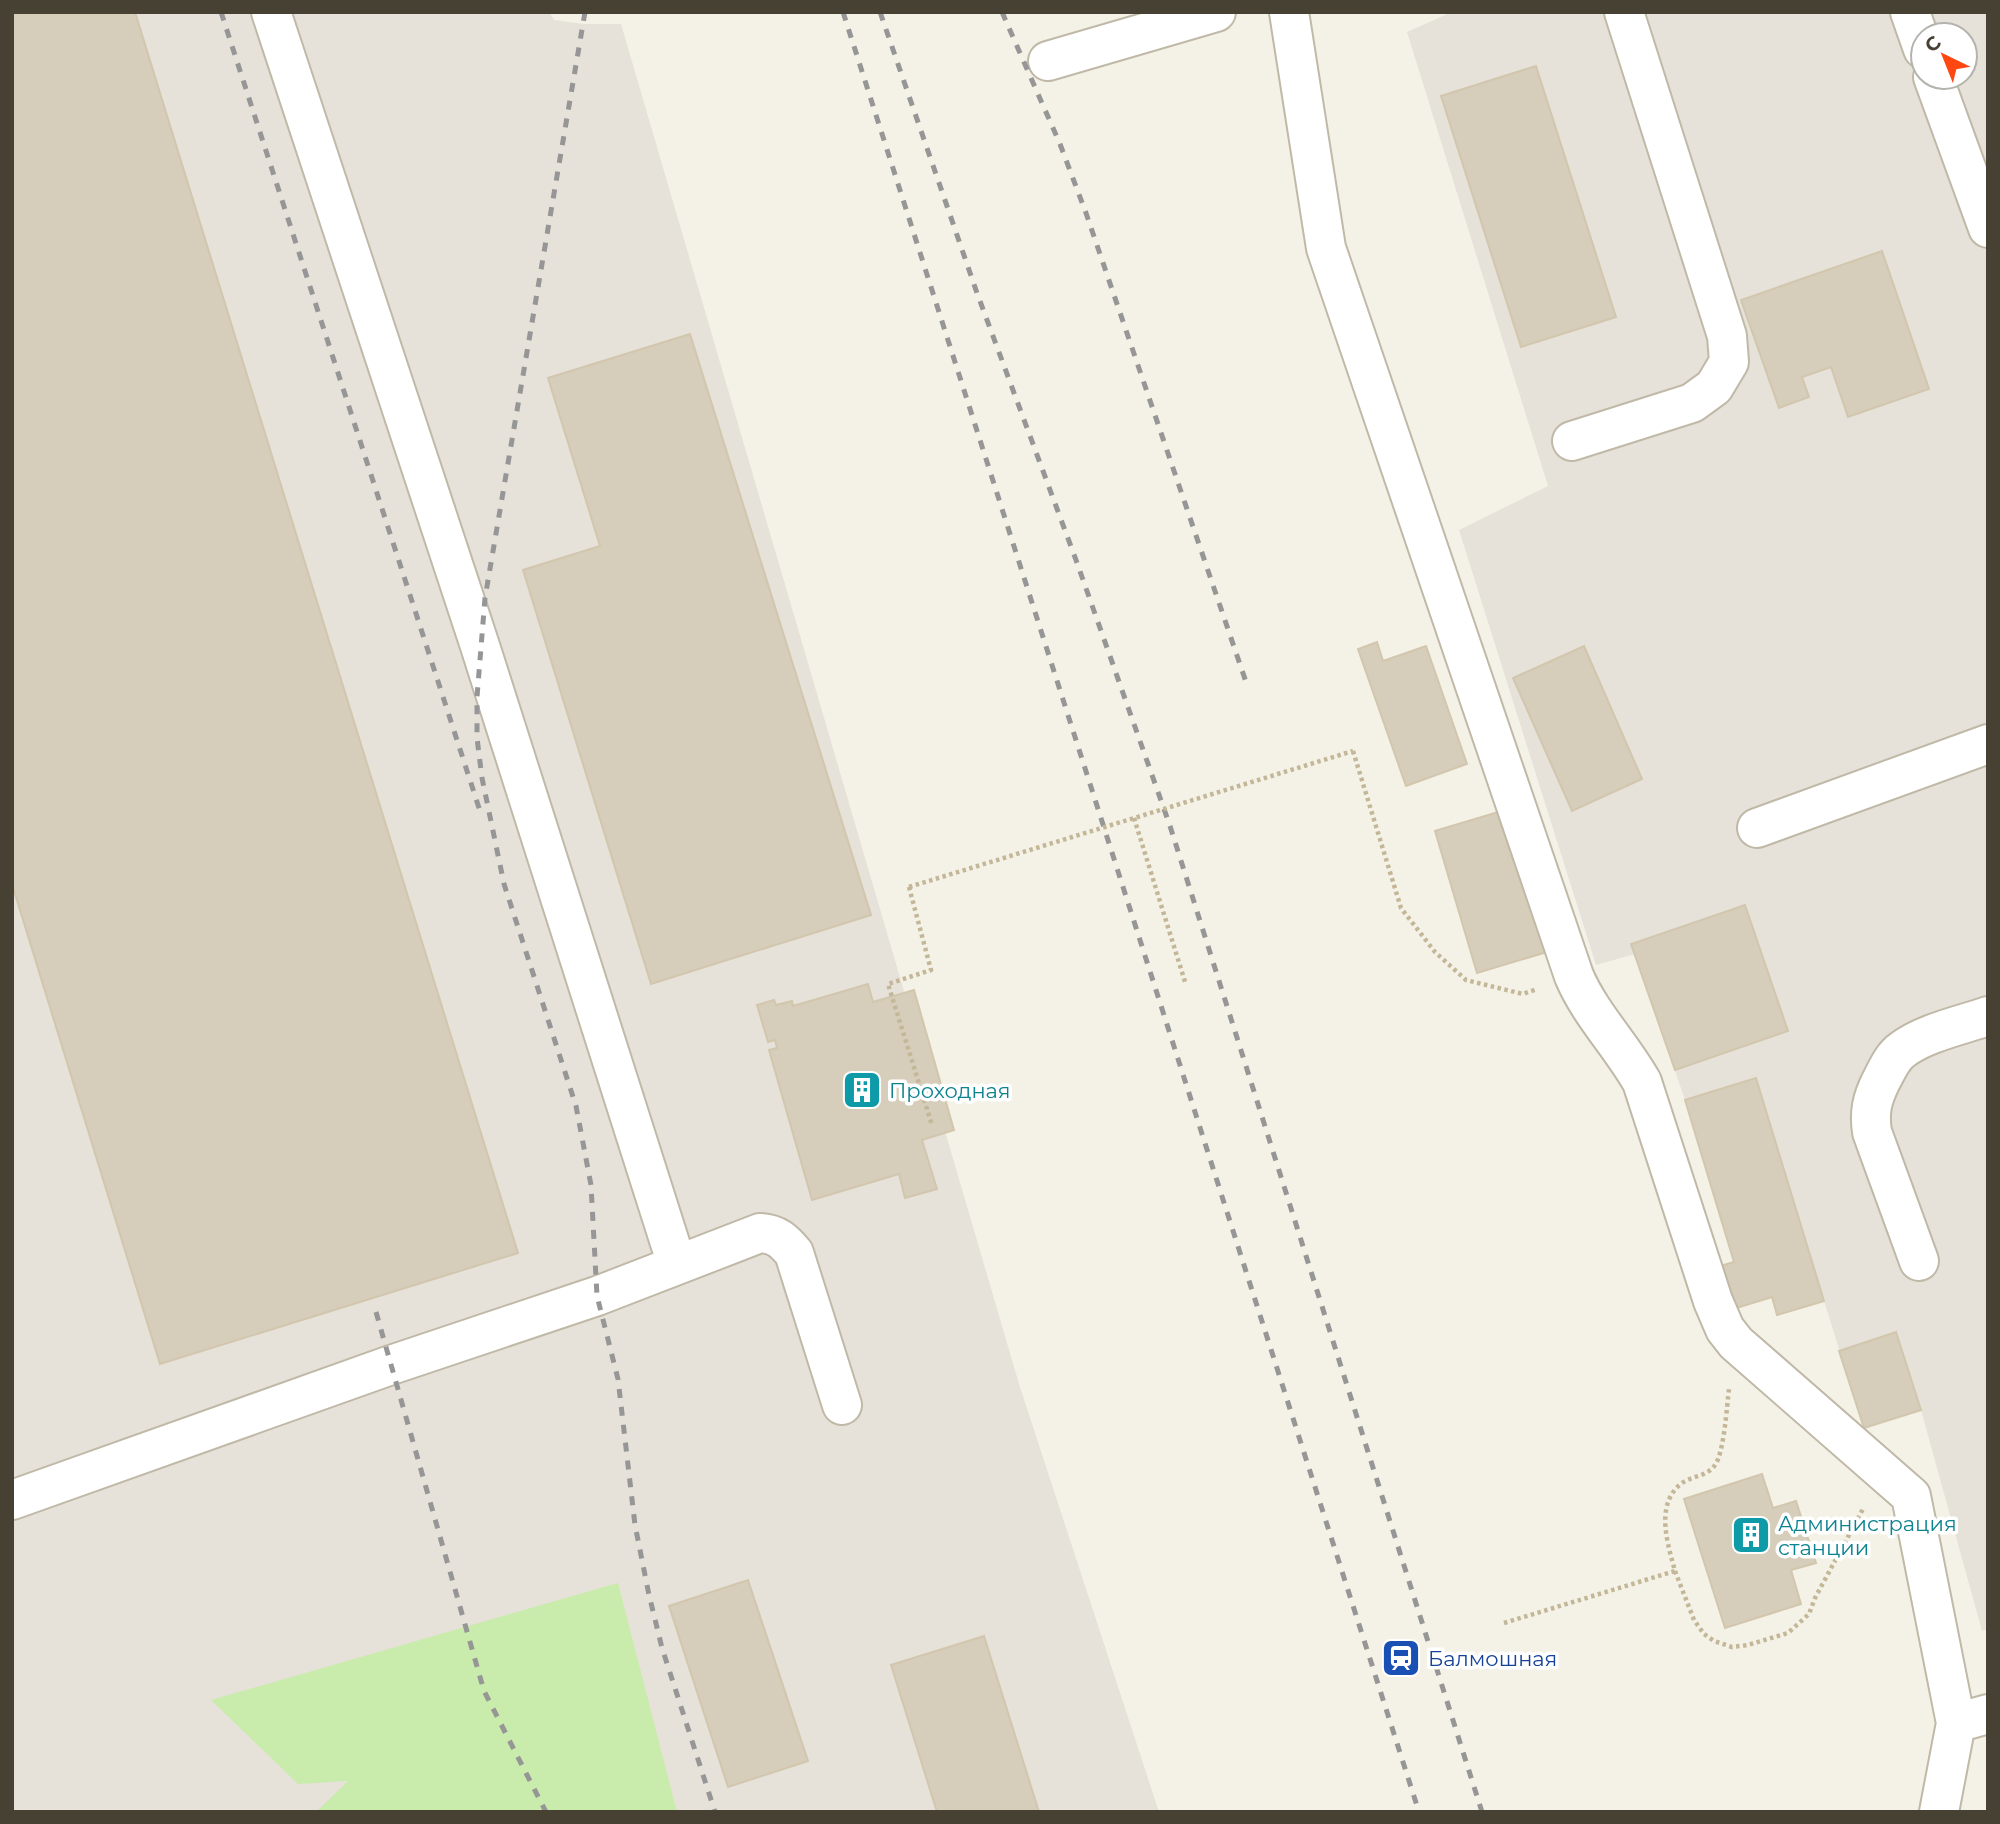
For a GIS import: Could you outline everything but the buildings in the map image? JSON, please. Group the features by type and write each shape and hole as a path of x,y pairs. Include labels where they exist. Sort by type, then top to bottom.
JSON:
{"lane":[{"path":"271,12 480,646 677,1265"},
{"path":"1048,61 1216,12"},
{"path":"1289,12 1326,248 1581,993 1626,1054 1642,1082 1713,1301 1725,1329 1736,1343 1911,1496 1972,1719 1939,1812"},
{"path":"1572,441 1692,403 1714,387 1730,362 1727,336 1624,12"},
{"path":"1938,91 1988,228"},
{"path":"1756,828 1988,744"},
{"path":"1919,1261 1872,1132 1869,1114 1889,1065 1901,1050 1919,1040 1984,1027"},
{"path":"12,1500 378,1369 597,1296 760,1233 783,1239 794,1253 842,1405"}],"path":[{"path":"932,1125 888,984 931,970 909,887 1353,751 1401,908 1434,952 1466,980 1523,994 1574,976"},
{"path":"1134,818 1186,985"},
{"path":"1736,1343 1721,1445 1715,1465 1698,1477 1682,1483 1670,1499 1666,1512 1665,1533 1675,1571 1694,1620 1704,1634 1714,1641 1732,1647 1748,1645 1788,1633 1809,1614 1883,1472"},
{"path":"1504,1623 1675,1571"}],"shaded area":[{"path":"12,12 549,12 554,20 584,24 621,24 1019,1384 1159,1812 12,1812"},
{"path":"1452,12 1988,12 1988,1629 1982,1631 1921,1410 1864,1428 1824,1301 1777,1315 1772,1297 1730,1310 1717,1267 1734,1261 1685,1100 1635,954 1596,965 1459,530 1548,486 1407,32"}],"green space":[{"path":"618,1583 677,1812 316,1812 348,1781 298,1784 211,1700"}],"railway":[{"path":"221,12 480,811"},
{"path":"585,12 485,598 477,697 477,738 482,778 504,884 576,1106 591,1185 597,1296 618,1379 635,1525 649,1595 662,1648 715,1812"},
{"path":"843,12 1419,1812"},
{"path":"880,12 977,293 1076,560 1170,826 1482,1812"},
{"path":"1002,12 1060,144 1086,213 1246,682"},
{"path":"376,1312 484,1691 546,1812"}],"place":[{"name":"Проходная","path":"862,1090"},
{"name":"Администрация станции","path":"1751,1535"},
{"name":"Балмошная","path":"1401,1658"}]}
